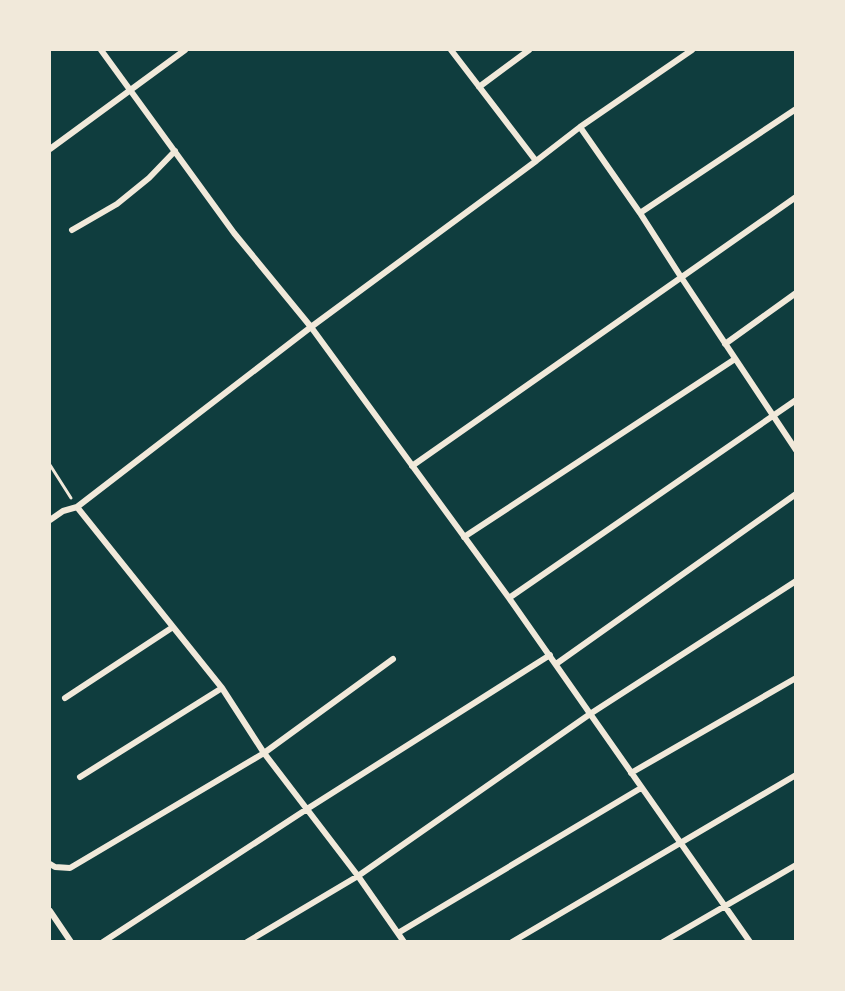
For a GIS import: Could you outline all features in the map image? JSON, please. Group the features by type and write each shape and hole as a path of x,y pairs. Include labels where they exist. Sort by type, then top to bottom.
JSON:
{"street":[{"path":"101,50 234,232 311,327 509,598 750,942"},
{"path":"50,149 186,50"},
{"path":"451,50 536,161"},
{"path":"479,87 528,50"},
{"path":"50,520 63,511 77,507 311,327 580,127 692,50"},
{"path":"640,213 795,109"},
{"path":"580,127 640,213 795,450"},
{"path":"72,230 117,204 149,178 175,151"},
{"path":"412,466 795,197"},
{"path":"725,344 795,293"},
{"path":"464,537 735,359"},
{"path":"509,598 795,400"},
{"path":"556,664 795,494"},
{"path":"77,507 222,688 264,753 358,876 404,942"},
{"path":"247,942 358,876 590,714 795,581"},
{"path":"66,698 173,627"},
{"path":"103,942 550,655"},
{"path":"50,864 55,867 70,868 264,753 393,659"},
{"path":"631,773 795,678"},
{"path":"80,777 222,688"},
{"path":"512,942 795,775"},
{"path":"398,933 641,788"},
{"path":"663,942 795,865"},
{"path":"50,911 71,942"}],"path":[{"path":"50,465 77,507"}]}
